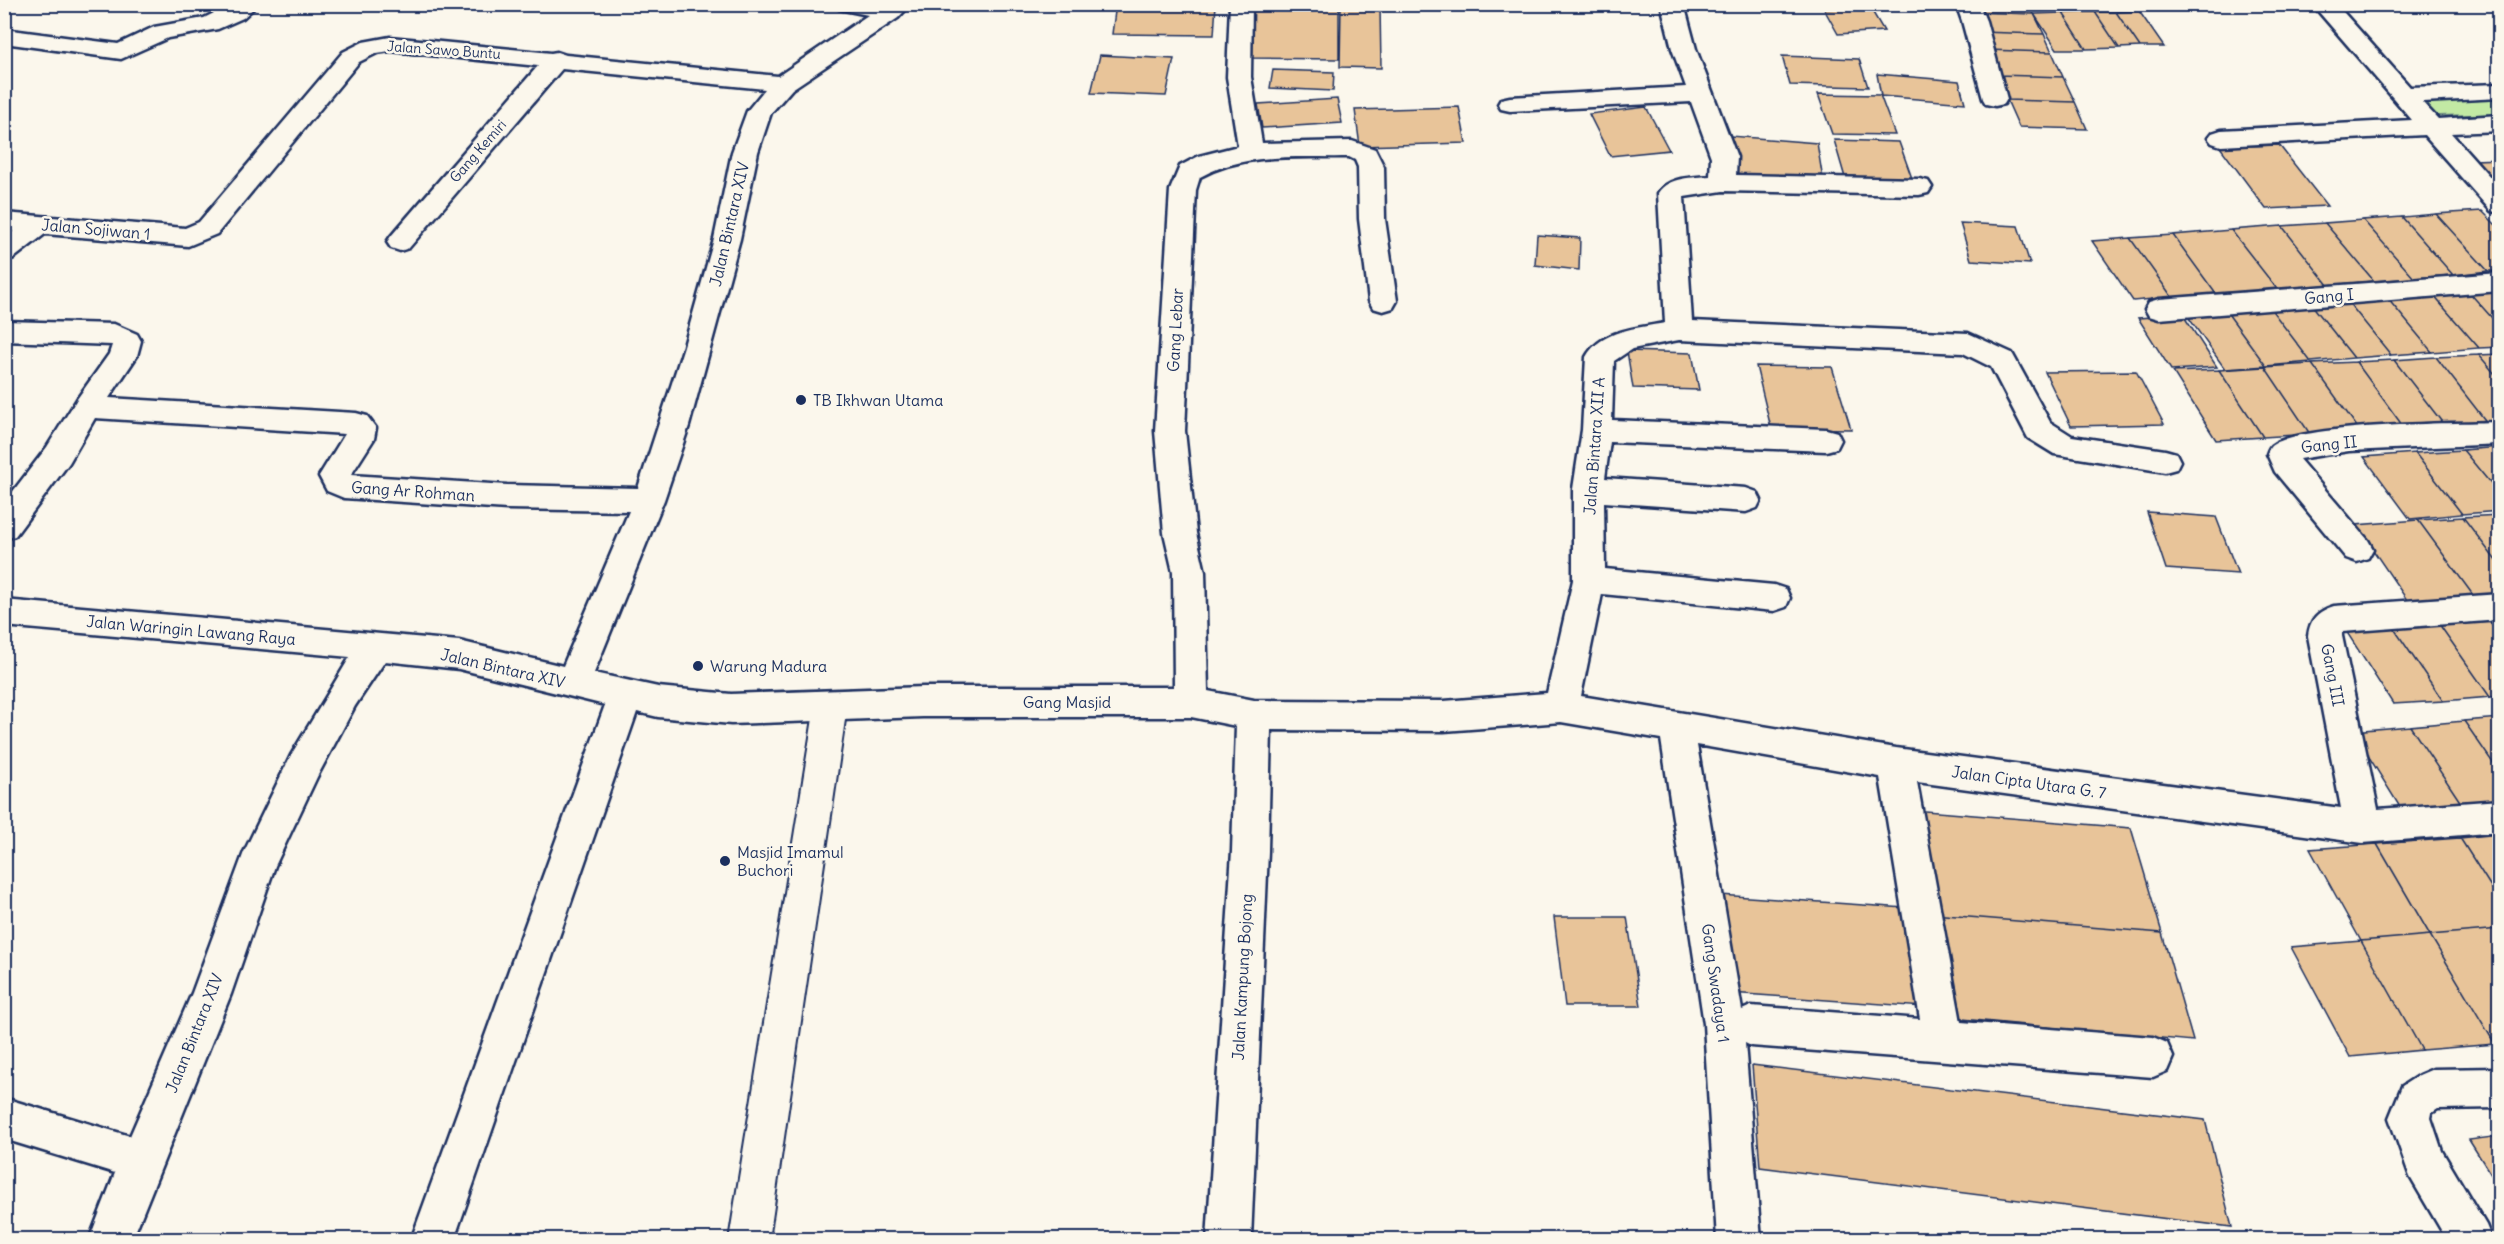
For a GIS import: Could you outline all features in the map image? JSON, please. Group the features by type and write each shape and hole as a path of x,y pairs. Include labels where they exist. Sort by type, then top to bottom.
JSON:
{"street":[{"path":"4,36 121,52 162,32 210,24 235,13 247,4"},
{"path":"847,4 895,9"},
{"path":"1241,4 1239,76 1251,151 1352,149 1366,155 1371,167 1372,219 1383,301"},
{"path":"1672,4 1684,49 1724,157 1723,183"},
{"path":"1967,4 1974,21 1995,99"},
{"path":"2323,4 2499,205"},
{"name":"Jalan Bintara XIV","path":"110,1239 211,994 256,864 304,766 343,696 376,646 459,655 573,683 649,500 698,346 727,238 745,152 759,111 783,84 895,9"},
{"name":"Jalan Sawo Buntu","path":"188,237 208,228 351,57 371,47 390,44 557,59 783,84"},
{"name":"Gang Kemiri","path":"400,242 557,59"},
{"path":"2404,95 2499,91"},
{"path":"1510,104 1700,94"},
{"path":"2221,138 2499,123"},
{"name":"Gang Lebar","path":"1191,702 1189,572 1180,533 1170,432 1183,190 1189,172 1208,162 1251,151"},
{"path":"1919,187 1723,183 1682,187 1671,192 1679,330 1968,343 2002,360 2039,430 2065,446 2165,461"},
{"name":"Jalan Sojiwan 1","path":"4,222 188,237"},
{"path":"4,252 40,225"},
{"name":"Gang I","path":"2158,309 2499,282"},
{"name":"Jalan Bintara XII A","path":"1561,707 1588,580 1588,489 1597,430 1600,357 1624,339 1679,330"},
{"path":"4,331 114,334 127,341 123,356 87,406 58,455 4,527"},
{"name":"Gang Ar Rohman","path":"87,406 356,424 361,428 360,439 334,476 338,483 344,486 507,497 649,500"},
{"path":"1597,430 1826,440"},
{"name":"Gang II","path":"2357,549 2286,464 2282,454 2286,449 2317,442 2499,433"},
{"path":"1588,489 1746,500"},
{"path":"1588,580 1774,598"},
{"name":"Gang III","path":"2363,827 2325,636 2326,626 2334,619 2499,607"},
{"name":"Jalan Waringin Lawang Raya","path":"4,613 376,646"},
{"name":"Gang Masjid","path":"573,683 624,696 731,709 923,702 1191,702 1254,715 1444,716 1561,707"},
{"path":"432,1239 624,696"},
{"name":"Jalan Cipta Utara G. 7","path":"1561,707 1896,764 2363,827 2499,816"},
{"name":"Jalan Kampung Bojong","path":"1229,1239 1250,851 1254,715"},
{"name":"Gang Swadaya 1","path":"1677,728 1724,1024 1738,1239"},
{"path":"1896,764 1944,1041"},
{"path":"1751,1026 2153,1057"},
{"path":"2471,1239 2425,1162 2410,1118 2416,1100 2433,1089 2499,1088"},
{"path":"4,1118 141,1160"}],"lane":[{"path":"749,1239 831,706"}],"green space":[{"path":"2499,97 2499,114 2430,116 2414,101"}],"building":[{"path":"1116,4 1216,4 1214,35 1112,34"},
{"path":"1249,4 1339,4 1339,59 1246,58"},
{"path":"1968,4 2030,4 2034,14 1971,12"},
{"path":"1341,6 1380,7 1381,68 1340,67"},
{"path":"1869,6 1884,31 1838,34 1824,9"},
{"path":"2139,11 2164,47 2140,47 2116,12"},
{"path":"1971,12 2034,14 2044,34 1980,32"},
{"path":"2095,12 2119,48 2086,49 2063,13"},
{"path":"2095,12 2116,12 2140,47 2119,48"},
{"path":"2063,13 2086,49 2057,49 2034,14"},
{"path":"1980,32 2044,34 2052,52 1987,50"},
{"path":"1987,50 2052,52 2063,77 1997,75"},
{"path":"1100,55 1174,59 1166,96 1091,93"},
{"path":"1782,56 1859,59 1868,87 1790,85"},
{"path":"1273,70 1334,72 1333,91 1270,88"},
{"path":"1877,74 1959,81 1965,103 1881,96"},
{"path":"1997,75 2063,77 2075,102 2007,100"},
{"path":"1818,94 1880,95 1895,135 1832,134"},
{"path":"1337,99 1342,123 1262,128 1258,104"},
{"path":"2007,100 2075,102 2087,129 2019,127"},
{"path":"1459,107 1466,143 1360,146 1355,110"},
{"path":"1646,107 1669,150 1610,156 1589,114"},
{"path":"1730,136 1817,143 1823,180 1734,173"},
{"path":"1834,140 1899,142 1914,184 1846,181"},
{"path":"2279,145 2327,206 2266,209 2220,147"},
{"path":"2500,159 2500,188 2475,160"},
{"path":"2482,211 2500,229 2500,271 2488,271 2436,214"},
{"path":"2436,214 2488,271 2453,275 2402,217"},
{"path":"2402,217 2453,275 2414,278 2363,220"},
{"path":"2363,220 2414,278 2374,281 2325,223"},
{"path":"1960,223 2018,226 2030,264 1971,260"},
{"path":"2325,223 2374,281 2328,285 2282,226"},
{"path":"2282,226 2328,285 2277,289 2231,230"},
{"path":"2231,230 2277,289 2216,294 2173,235"},
{"path":"1537,235 1580,238 1579,270 1535,265"},
{"path":"2173,235 2216,294 2172,297 2130,238"},
{"path":"2130,238 2172,297 2133,301 2092,241"},
{"path":"2500,290 2500,327 2469,292"},
{"path":"2469,292 2500,327 2500,347 2479,348 2433,295"},
{"path":"2433,295 2479,348 2432,352 2388,299"},
{"path":"2388,299 2432,352 2391,355 2348,302"},
{"path":"2348,302 2391,355 2354,358 2312,305"},
{"path":"2312,305 2354,358 2311,362 2270,308"},
{"path":"2270,308 2311,362 2266,366 2226,311"},
{"path":"2226,311 2266,366 2225,369 2186,314"},
{"path":"2183,315 2217,367 2171,370 2138,318"},
{"path":"1627,351 1692,353 1699,390 1633,388"},
{"path":"2500,354 2500,380 2479,355"},
{"path":"2479,355 2500,380 2500,423 2488,424 2436,357"},
{"path":"2436,357 2488,424 2445,426 2394,360"},
{"path":"2394,360 2445,426 2405,429 2356,362"},
{"path":"2356,362 2405,429 2360,431 2312,364"},
{"path":"2312,364 2360,431 2310,434 2265,367"},
{"path":"1756,366 1832,367 1851,429 1771,428"},
{"path":"2265,367 2310,434 2263,437 2219,370"},
{"path":"2219,370 2263,437 2216,440 2173,372"},
{"path":"2136,371 2164,424 2071,426 2045,372"},
{"path":"2500,447 2500,495 2463,450"},
{"path":"2463,450 2500,495 2500,511 2462,514 2415,453"},
{"path":"2415,453 2462,514 2410,519 2364,457"},
{"path":"2147,512 2216,517 2238,574 2166,569"},
{"path":"2500,515 2500,566 2463,517"},
{"path":"2463,517 2500,566 2500,593 2473,595 2418,520"},
{"path":"2418,520 2473,595 2407,600 2356,525"},
{"path":"2488,620 2500,636 2500,696 2490,697 2439,624"},
{"path":"2439,624 2490,697 2443,701 2393,627"},
{"path":"2393,627 2443,701 2393,704 2346,631"},
{"path":"2500,718 2500,773 2464,721"},
{"path":"2464,721 2500,773 2500,803 2463,806 2410,726"},
{"path":"2410,726 2463,806 2403,812 2353,731"},
{"path":"1913,810 2131,828 2162,933 1933,914"},
{"path":"2500,834 2500,901 2460,838"},
{"path":"2460,838 2500,901 2500,929 2430,935 2377,844"},
{"path":"2377,844 2430,935 2361,941 2310,849"},
{"path":"1720,895 1905,908 1924,1007 1730,993"},
{"path":"1933,914 2162,933 2193,1041 1952,1018"},
{"path":"1554,917 1627,917 1641,1006 1565,1006"},
{"path":"2500,929 2500,1044 2495,1044 2430,935"},
{"path":"2430,935 2495,1044 2422,1050 2361,941"},
{"path":"2361,941 2422,1050 2350,1057 2291,947"},
{"path":"1752,1065 2205,1120 2232,1227 1760,1167"},
{"path":"2500,1136 2500,1189 2469,1140"}],"place":[{"name":"TB Ikhwan Utama","path":"801,400"},
{"name":"Warung Madura","path":"698,666"},
{"name":"Masjid Imamul Buchori","path":"725,861"}]}
